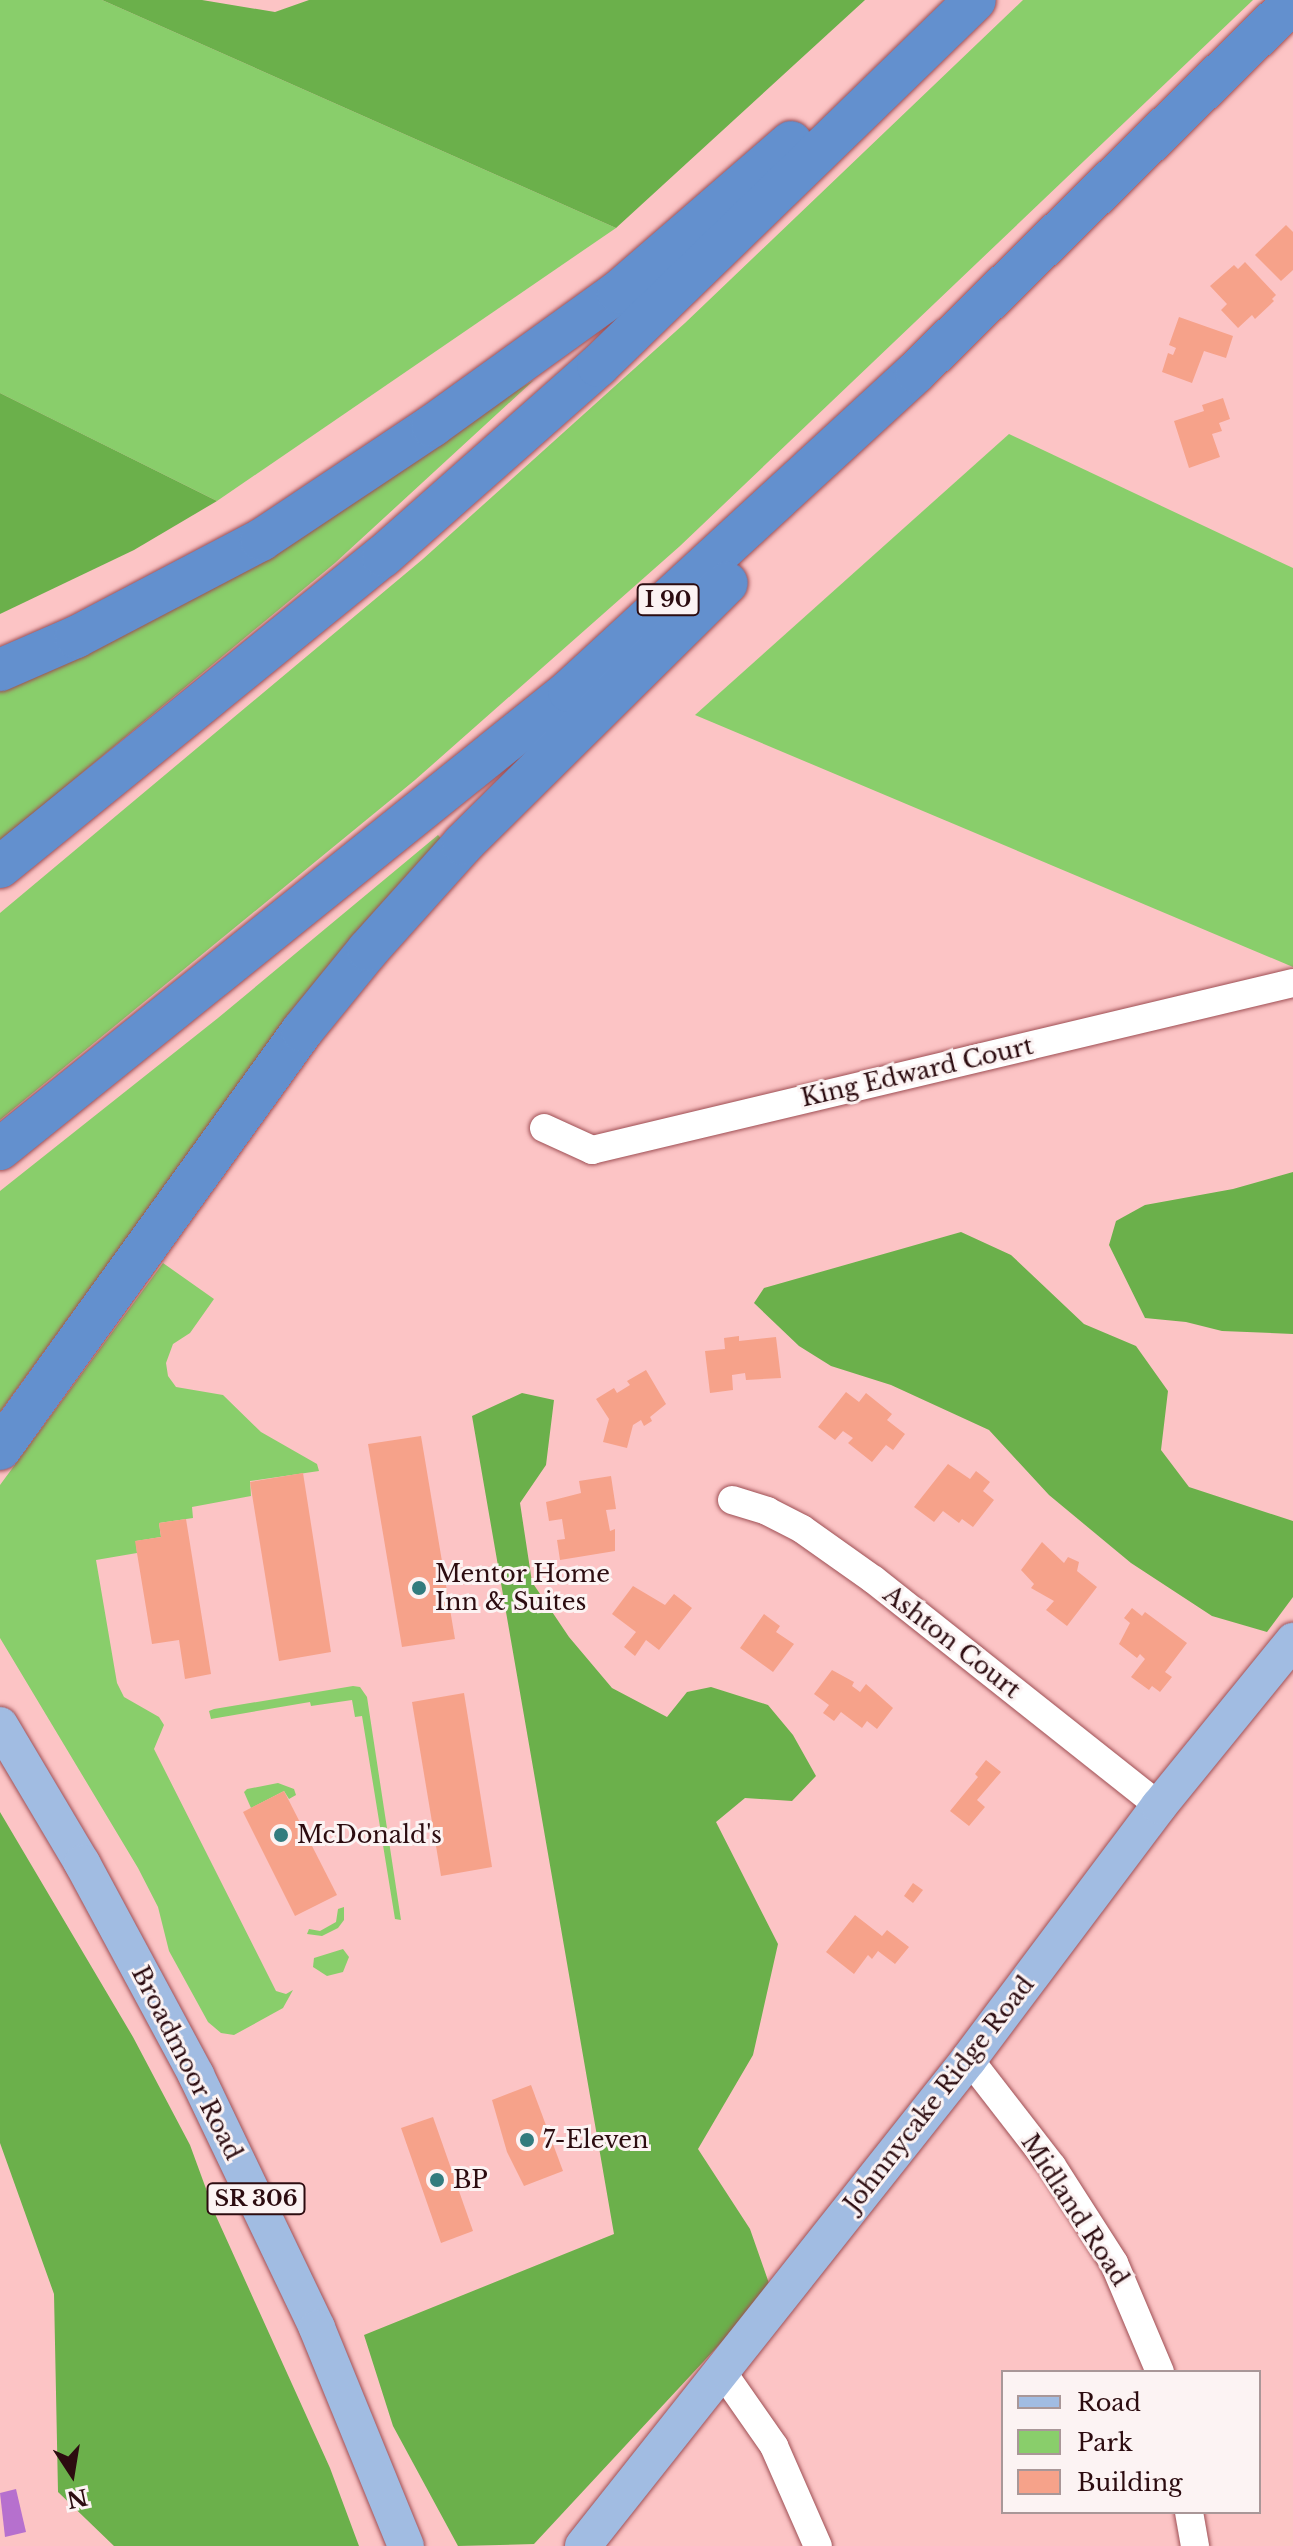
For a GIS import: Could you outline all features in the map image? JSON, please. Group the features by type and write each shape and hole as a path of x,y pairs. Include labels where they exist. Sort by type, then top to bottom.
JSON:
{"highway":[{"path":"0,670 76,637 261,540 432,426 618,292 955,0"},
{"path":"0,867 383,556 598,366 975,0"},
{"name":"I 90","path":"0,1149 569,691 916,372 1293,2"},
{"path":"0,1449 302,1031 399,914 463,844 823,488 1132,160"}],"main road":[{"name":"Johnnycake Ridge Road","path":"583,2546 969,2059 1159,1806 1293,1641"},
{"name":"Broadmoor Road","path":"0,1725 82,1863 196,2075 317,2328 406,2546"}],"street":[{"name":"King Edward Court","path":"544,1128 592,1150 1293,983"},
{"name":"Ashton Court","path":"732,1500 767,1511 821,1542 1159,1806"},
{"name":"Midland Road","path":"969,2059 1052,2166 1114,2263 1159,2370"},
{"path":"721,2370 774,2446 818,2546"},
{"path":"1189,2514 1195,2546"}],"green space":[{"path":"0,0 102,0 616,228 217,501 0,393"},
{"path":"102,0 202,0 275,12 309,0 865,0 616,228"},
{"path":"1023,0 1253,0 680,546 415,780 0,1120 0,913 423,559 685,323"},
{"path":"534,380 335,563 0,841 0,691 58,664"},
{"path":"0,393 217,501 134,550 0,614"},
{"path":"1009,434 1293,568 1293,967 695,715"},
{"path":"438,835 444,842 111,1260 0,1412 0,1191 218,1018"},
{"path":"1293,1172 1293,1334 1222,1331 1186,1322 1145,1318 1109,1245 1116,1221 1145,1205 1233,1189"},
{"path":"961,1232 1011,1255 1084,1324 1136,1346 1168,1391 1161,1450 1189,1487 1293,1521 1293,1597 1267,1632 1212,1616 1131,1563 1049,1495 989,1430 891,1385 831,1366 799,1346 754,1303 764,1288"},
{"path":"163,1263 214,1299 190,1333 173,1344 166,1363 168,1376 176,1387 223,1395 261,1432 317,1464 319,1471 250,1481 251,1496 192,1507 193,1518 159,1523 161,1537 136,1541 137,1553 96,1560 117,1683 124,1697 159,1717 164,1725 154,1749 276,1991 286,1994 293,1990 283,2008 234,2035 221,2033 208,2022 169,1951 158,1907 138,1868 0,1638 0,1485"},
{"path":"522,1393 554,1400 546,1465 520,1503 532,1582 569,1637 612,1688 667,1717 687,1692 711,1687 768,1705 793,1735 816,1776 792,1801 745,1798 716,1822 778,1944 753,2055 698,2149 750,2229 771,2289 534,2544 458,2546 393,2426 364,2335 614,2234 472,1416"},
{"path":"360,1687 367,1697 401,1920 395,1919 362,1716 355,1717 352,1700 311,1706 310,1702 211,1719 209,1711"},
{"path":"278,1783 294,1789 296,1795 289,1799 284,1791 251,1808 244,1792 247,1789"},
{"path":"0,1812 133,2037 190,2145 216,2216 330,2468 359,2546 114,2546 58,2492 54,2294 0,2143"},
{"path":"344,1907 344,1920 338,1928 322,1936 307,1934 309,1929 320,1931 336,1922 338,1909"},
{"path":"343,1949 349,1957 343,1972 327,1976 313,1967 314,1958"}],"shaded area":[{"path":"16,2489 26,2532 5,2537 0,2493"}],"building":[{"path":"1286,225 1293,232 1293,270 1281,281 1255,255"},
{"path":"1245,262 1276,295 1272,299 1274,301 1255,319 1252,315 1238,328 1221,310 1227,304 1210,286 1234,265 1238,269"},
{"path":"1179,317 1233,336 1226,358 1204,351 1192,383 1162,372 1168,353 1173,355 1176,348 1169,345"},
{"path":"1223,398 1230,419 1219,423 1222,431 1212,434 1220,457 1189,468 1174,421 1204,411 1202,405"},
{"path":"739,1336 739,1341 776,1337 781,1378 746,1380 745,1373 732,1375 733,1390 710,1393 705,1351 725,1349 724,1338"},
{"path":"646,1370 666,1404 650,1417 652,1421 644,1426 641,1420 633,1425 627,1448 603,1442 609,1419 596,1399 614,1388 617,1393 630,1385 627,1381"},
{"path":"846,1392 859,1402 866,1393 892,1414 887,1420 905,1434 893,1450 886,1445 872,1462 848,1443 853,1438 843,1431 835,1440 818,1427"},
{"name":"Mentor Home Inn & Suites","path":"421,1436 455,1639 402,1647 368,1444"},
{"path":"948,1464 970,1479 976,1471 990,1482 983,1491 994,1500 973,1527 962,1519 959,1523 943,1511 934,1522 914,1507"},
{"path":"303,1473 331,1652 279,1661 250,1482"},
{"path":"611,1476 616,1509 606,1510 610,1531 615,1529 615,1551 560,1560 557,1540 565,1539 562,1519 549,1521 546,1502 581,1493 579,1481"},
{"path":"186,1519 211,1674 185,1679 179,1640 152,1644 135,1541 161,1537 159,1523"},
{"path":"1042,1542 1064,1563 1068,1557 1079,1562 1077,1571 1097,1587 1067,1626 1046,1610 1054,1601 1031,1588 1034,1584 1021,1570"},
{"path":"633,1586 665,1605 674,1594 692,1608 659,1650 646,1640 635,1656 624,1647 636,1632 612,1614"},
{"path":"1132,1608 1142,1616 1145,1612 1187,1643 1165,1672 1172,1677 1160,1692 1152,1686 1149,1690 1131,1677 1145,1659 1140,1654 1137,1658 1119,1644 1130,1623 1124,1618"},
{"path":"764,1614 780,1626 776,1632 794,1644 773,1672 740,1648"},
{"path":"832,1670 854,1682 852,1686 860,1692 866,1684 893,1708 877,1729 867,1721 862,1728 841,1712 834,1721 823,1713 829,1705 814,1694"},
{"path":"464,1693 492,1867 441,1876 412,1702"},
{"path":"986,1760 1001,1772 977,1800 985,1807 969,1826 950,1811 978,1777 975,1774"},
{"name":"McDonald's","path":"284,1791 337,1895 295,1916 243,1812"},
{"path":"913,1883 923,1890 913,1903 904,1896"},
{"path":"855,1915 882,1936 887,1930 909,1947 895,1964 878,1951 872,1959 868,1955 854,1974 826,1952"},
{"path":"531,2085 563,2171 524,2186 507,2152 492,2100"},
{"path":"433,2117 473,2231 441,2243 401,2128"}],"place":[{"name":"Mentor Home Inn & Suites","path":"419,1588"},
{"name":"McDonald's","path":"281,1835"},
{"name":"7-Eleven","path":"527,2140"},
{"name":"BP","path":"437,2180"}]}
